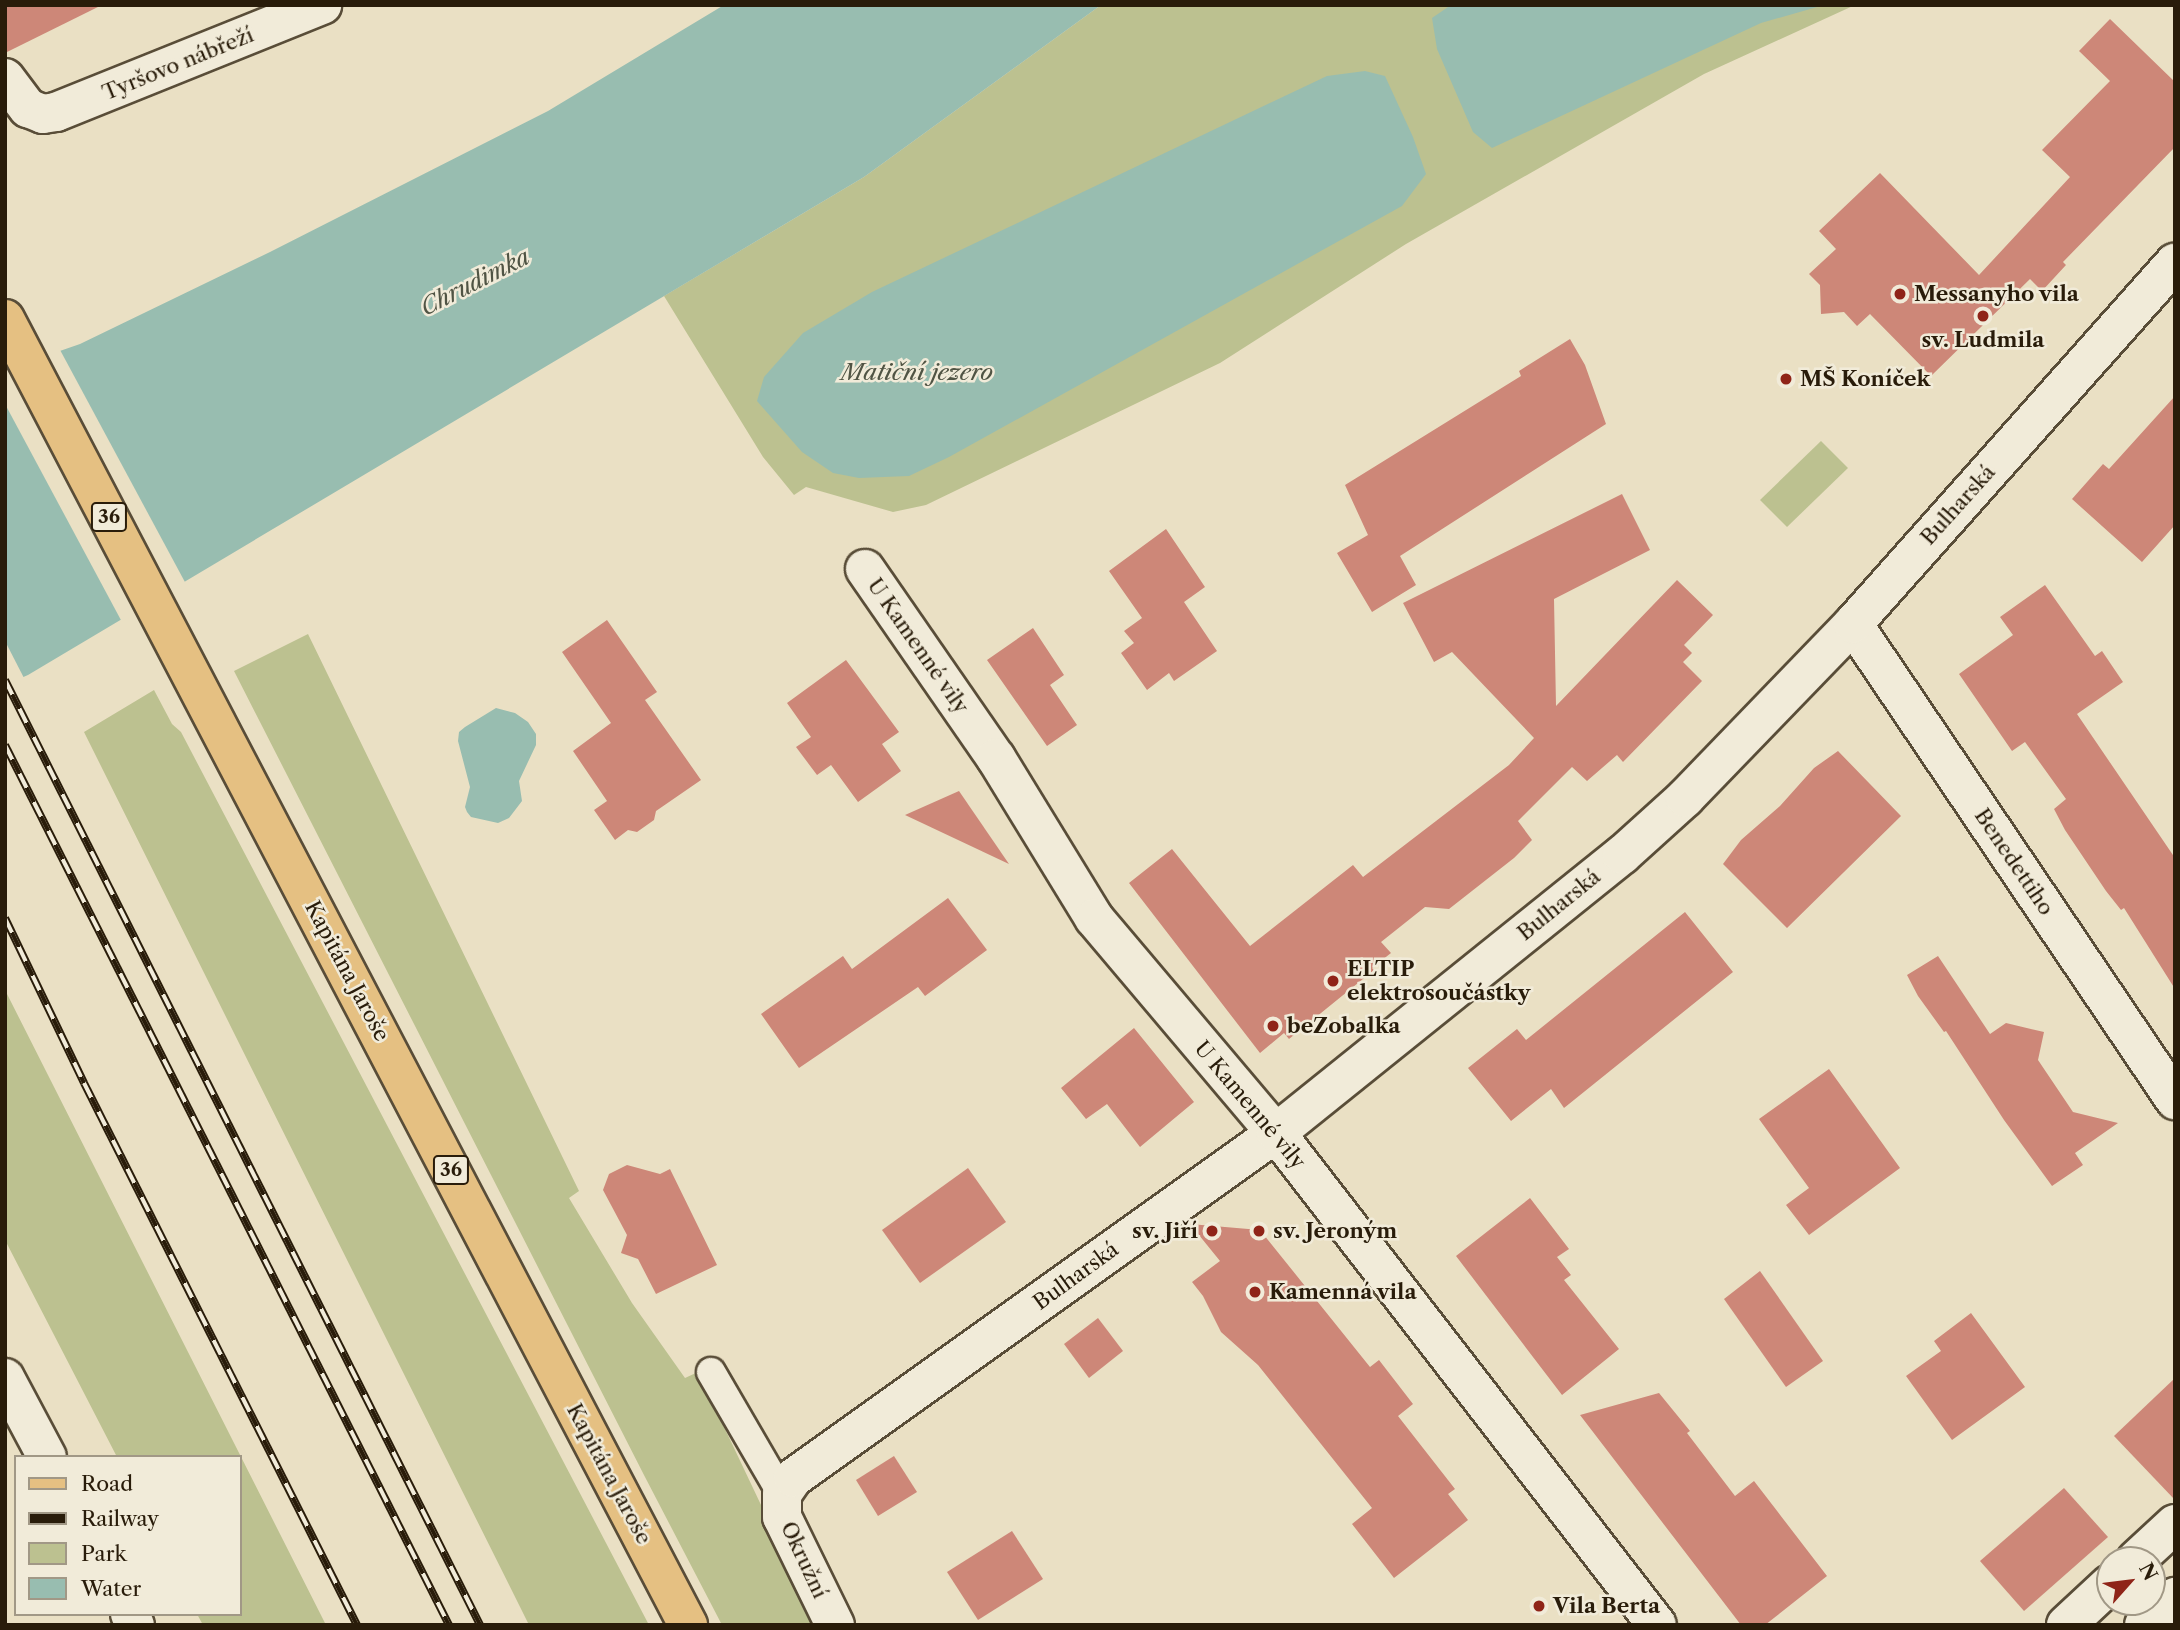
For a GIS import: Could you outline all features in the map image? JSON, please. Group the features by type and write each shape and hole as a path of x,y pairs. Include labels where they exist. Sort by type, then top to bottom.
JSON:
{"main road":[{"name":"Kapitána Jaroše","path":"5,319 688,1625"}],"street":[{"name":"Tyršovo nábřeží","path":"5,78 17,97 35,112 56,112 322,5"},
{"name":"Bulharská","path":"782,1494 793,1478 1276,1133 1622,855 1685,798 1853,624 2175,262"},
{"name":"U Kamenné vily","path":"865,569 996,758 1094,918 1276,1133 1657,1625"},
{"name":"Benedettiho","path":"1853,624 2175,1100"},
{"path":"5,1378 46,1455"},
{"name":"Okružní","path":"782,1494 782,1517 835,1625"},
{"path":"2151,1546 2175,1524"},
{"path":"2066,1625 2096,1597"},
{"path":"2144,1625 2175,1597"}],"lane":[{"path":"711,1372 782,1494"}],"green space":[{"path":"1101,5 1855,5 1704,74 1406,244 1220,363 926,505 893,512 806,487 794,495 763,457 664,296 864,177"},
{"path":"1821,441 1848,468 1787,527 1760,500"},
{"path":"308,634 579,1191 569,1198 632,1303 685,1378 698,1372 818,1625 722,1625 645,1477 234,671"},
{"path":"154,690 172,724 181,732 649,1625 529,1625 84,732"},
{"path":"5,990 240,1455 116,1455 5,1240"},
{"path":"242,1459 326,1625 203,1625 198,1616 242,1616"}],"water":[{"name":"Chrudimka","path":"724,5 1101,5 864,177 28,675 5,685 5,370 80,344 270,252 548,111"},
{"path":"1451,5 1824,5 1761,23 1492,148 1473,132 1437,49 1432,18"},
{"name":"Matiční jezero","path":"1365,71 1385,76 1413,137 1426,174 1402,206 949,457 909,476 859,478 833,473 802,452 757,401 764,377 803,333 872,292 1327,76"},
{"path":"496,708 515,713 528,722 536,734 536,745 519,781 522,801 509,818 498,823 471,817 467,812 465,807 470,787 458,741 459,732"}],"pier":[{"path":"59,348 186,584 122,622 5,404 5,366"},
{"path":"5,641 25,680 5,689"}],"building":[{"path":"5,5 102,5 5,53"},
{"path":"2110,19 2175,82 2175,147 2063,262 2066,265 2042,291 2030,279 1931,376 1870,314 1857,326 1844,312 1821,314 1820,285 1809,274 1836,249 1819,231 1880,173 1979,275 2070,177 2042,150 2110,81 2079,51"},
{"path":"1570,339 1585,365 1606,424 1400,556 1416,585 1372,612 1337,553 1368,535 1345,485 1521,376 1519,371"},
{"path":"2175,396 2175,525 2142,562 2072,499 2103,464 2109,469"},
{"path":"1622,494 1650,550 1554,599 1556,706 1677,580 1713,615 1684,645 1692,653 1683,662 1702,681 1623,762 1617,755 1587,781 1572,767 1518,821 1532,840 1514,858 1449,909 1425,907 1381,942 1391,953 1372,968 1374,970 1289,1039 1284,1033 1260,1053 1129,883 1172,849 1250,946 1353,865 1363,877 1509,765 1534,738 1452,652 1434,662 1403,603"},
{"path":"1166,529 1205,587 1184,602 1217,651 1174,681 1169,673 1147,690 1121,653 1134,643 1124,631 1142,618 1109,571"},
{"path":"2045,585 2095,656 2102,651 2123,682 2077,714 2175,858 2175,989 2124,908 2121,910 2106,891 2065,830 2054,809 2066,799 2025,742 2012,751 1959,674 2013,635 2000,617"},
{"path":"607,620 657,692 645,700 701,780 656,811 654,820 637,832 628,830 615,840 594,810 607,801 573,751 611,723 562,652"},
{"path":"1033,628 1064,675 1050,685 1077,725 1047,746 987,660"},
{"path":"846,660 899,732 882,744 901,771 858,802 831,765 817,775 796,747 811,737 787,703"},
{"path":"1838,751 1901,816 1787,928 1723,864 1741,840 1780,806 1814,768"},
{"path":"959,791 1009,864 905,815"},
{"path":"948,898 987,950 925,996 918,987 799,1068 761,1014 843,956 852,969"},
{"path":"1685,912 1733,972 1564,1108 1551,1089 1511,1121 1468,1068 1517,1029 1526,1040"},
{"path":"1938,956 1990,1034 2006,1023 2044,1032 2038,1060 2073,1112 2118,1123 2075,1153 2083,1165 2052,1186 2004,1120 1946,1031 1944,1032 1918,996 1907,975"},
{"path":"1134,1028 1194,1102 1140,1147 1107,1104 1086,1119 1061,1088"},
{"path":"1829,1069 1900,1168 1809,1235 1786,1205 1809,1188 1759,1119"},
{"path":"627,1165 660,1174 670,1169 717,1265 656,1294 638,1259 621,1253 627,1235 603,1190 609,1174"},
{"path":"968,1168 1006,1222 920,1283 882,1230"},
{"path":"1530,1198 1569,1249 1557,1257 1571,1275 1564,1280 1619,1349 1562,1395 1456,1256"},
{"path":"1190,1224 1260,1230 1370,1367 1379,1360 1413,1404 1398,1416 1455,1489 1448,1494 1468,1520 1394,1578 1352,1524 1372,1508 1258,1365 1221,1332 1203,1296 1192,1282 1220,1261"},
{"path":"1760,1271 1823,1361 1786,1387 1724,1299"},
{"path":"1971,1313 2025,1387 1952,1440 1906,1376 1941,1351 1934,1341"},
{"path":"1098,1318 1123,1351 1089,1378 1064,1344"},
{"path":"2175,1378 2175,1500 2114,1436"},
{"path":"1659,1393 1690,1431 1687,1433 1735,1496 1754,1481 1827,1576 1765,1625 1741,1625 1580,1415"},
{"path":"894,1456 917,1492 878,1516 856,1480"},
{"path":"2064,1488 2108,1537 2024,1611 1980,1561"},
{"path":"1012,1531 1043,1579 978,1620 947,1572"}],"railway":[{"path":"5,680 480,1625"},
{"path":"5,745 449,1625"},
{"path":"5,918 84,1083 357,1625"}],"place":[{"name":"Messanyho vila","path":"1900,294"},
{"name":"sv. Ludmila","path":"1983,316"},
{"name":"MŠ Koníček","path":"1786,379"},
{"name":"ELTIP elektrosoučástky","path":"1333,981"},
{"name":"beZobalka","path":"1273,1026"},
{"name":"sv. Jiří","path":"1212,1231"},
{"name":"sv. Jeroným","path":"1259,1231"},
{"name":"Kamenná vila","path":"1255,1292"},
{"name":"Vila Berta","path":"1539,1606"}]}
